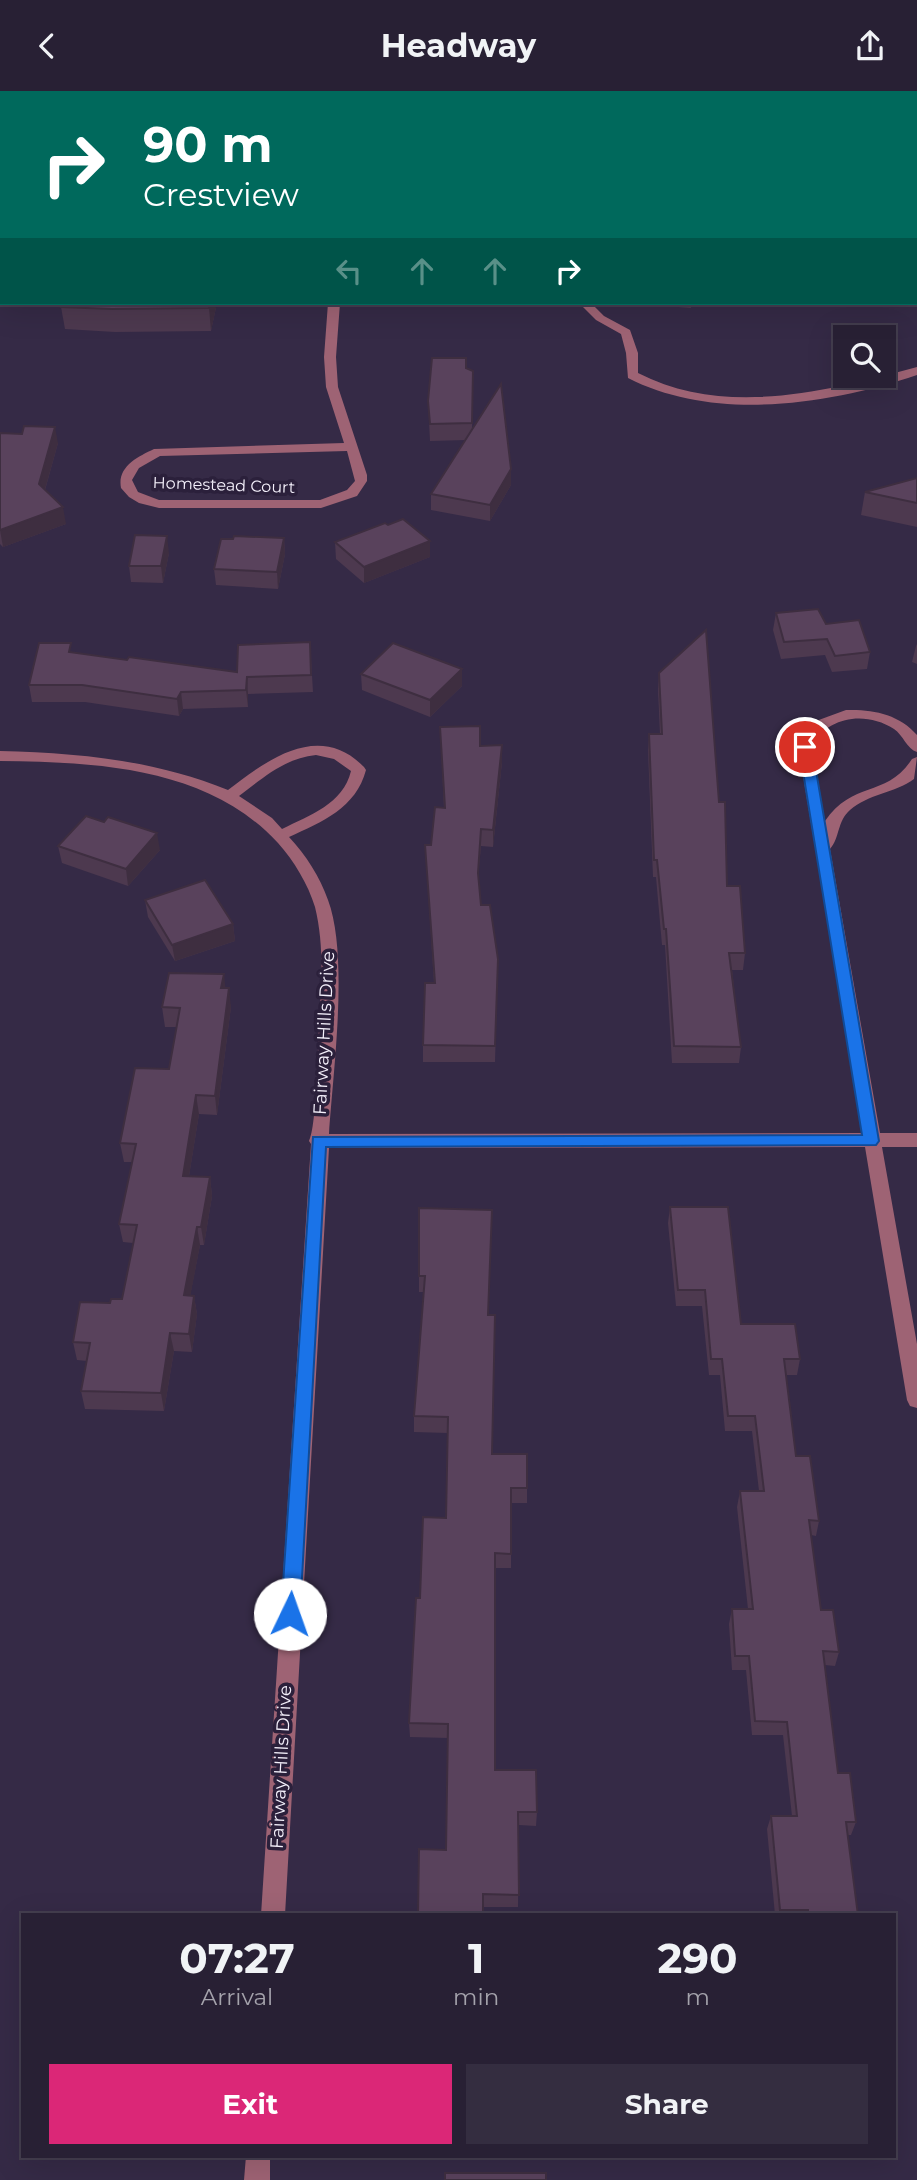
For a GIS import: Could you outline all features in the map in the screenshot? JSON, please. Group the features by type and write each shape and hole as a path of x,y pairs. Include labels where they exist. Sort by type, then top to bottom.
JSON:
{"street":[{"name":"Homestead Court","path":"334,305 331,380 352,447 361,481 346,497 321,504 159,504 137,497 125,482 125,475 135,462 158,452 352,447"},
{"path":"587,305 600,318 626,332 632,353 632,375 642,383 689,397 758,400 798,396 888,382 917,371"},
{"path":"917,747 914,739 901,727 885,719 862,715 837,717 822,724 811,735 805,747 917,1400"},
{"path":"229,797 274,762 293,753 316,749 353,763 359,770 358,784 345,800 281,835"},
{"name":"Fairway Hills Drive","path":"0,756 87,758 178,776 210,787 256,814 281,835 308,872 321,901 328,939 330,979 318,1141 273,1913"},
{"path":"825,852 833,815 854,798 905,779 917,762"},
{"path":"318,1141 917,1140"},
{"path":"257,2180 258,2158"}],"building":[{"path":"62,305 210,305 209,308 61,307"},
{"path":"432,358 466,358 466,368 473,371 472,423 430,424 428,401"},
{"path":"501,384 511,469 490,505 431,494"},
{"path":"24,426 55,427 39,484 63,507 0,530 0,433 22,434"},
{"path":"917,478 917,503 865,492"},
{"path":"403,519 430,541 364,567 335,542 385,523 388,525"},
{"path":"135,535 167,536 161,566 129,566"},
{"path":"234,536 284,538 277,572 214,569 221,539 233,539"},
{"path":"818,609 826,624 859,620 870,652 835,656 827,639 784,642 776,613"},
{"path":"706,630 719,802 725,802 727,886 740,886 745,953 729,953 741,1047 674,1046 666,929 657,860 654,860 649,734 662,734 659,673"},
{"path":"310,642 311,675 247,677 246,690 181,692 177,699 82,685 29,685 39,643 71,643 69,652 127,660 129,657 237,672 238,645"},
{"path":"393,643 462,669 430,700 361,674"},
{"path":"480,726 480,746 502,745 493,830 481,829 478,873 481,905 490,905 498,959 495,1046 423,1045 425,983 435,983 425,845 431,845 435,807 445,808 440,727"},
{"path":"86,816 104,822 108,817 157,833 126,869 58,846"},
{"path":"205,880 233,924 172,945 145,900"},
{"path":"169,973 224,974 221,988 229,988 215,1096 196,1095 183,1176 210,1177 184,1295 194,1296 189,1334 170,1333 161,1393 81,1391 90,1343 73,1342 80,1302 110,1303 111,1299 122,1299 137,1225 119,1224 136,1144 120,1143 135,1068 169,1069 180,1008 162,1007"},
{"path":"670,1207 728,1207 741,1324 795,1324 800,1359 784,1359 796,1456 810,1456 819,1521 809,1520 821,1610 833,1610 839,1652 823,1651 838,1773 850,1773 856,1822 846,1822 858,1913 780,1910 771,1816 797,1816 787,1722 755,1721 749,1656 735,1656 732,1609 753,1609 740,1491 764,1491 755,1416 728,1416 722,1359 711,1359 705,1290 678,1290"},
{"path":"419,1208 492,1210 488,1315 495,1315 492,1454 527,1454 527,1488 511,1488 511,1554 495,1553 495,1770 536,1770 537,1812 518,1812 519,1895 483,1894 483,1913 418,1913 419,1849 446,1850 448,1724 409,1723 416,1598 420,1598 423,1517 446,1518 448,1417 414,1416 425,1276 419,1276"},
{"path":"445,2173 546,2173 546,2180 445,2180"}],"route":[{"path":"290,1614 318,1141 871,1141 825,852 805,747"}]}
